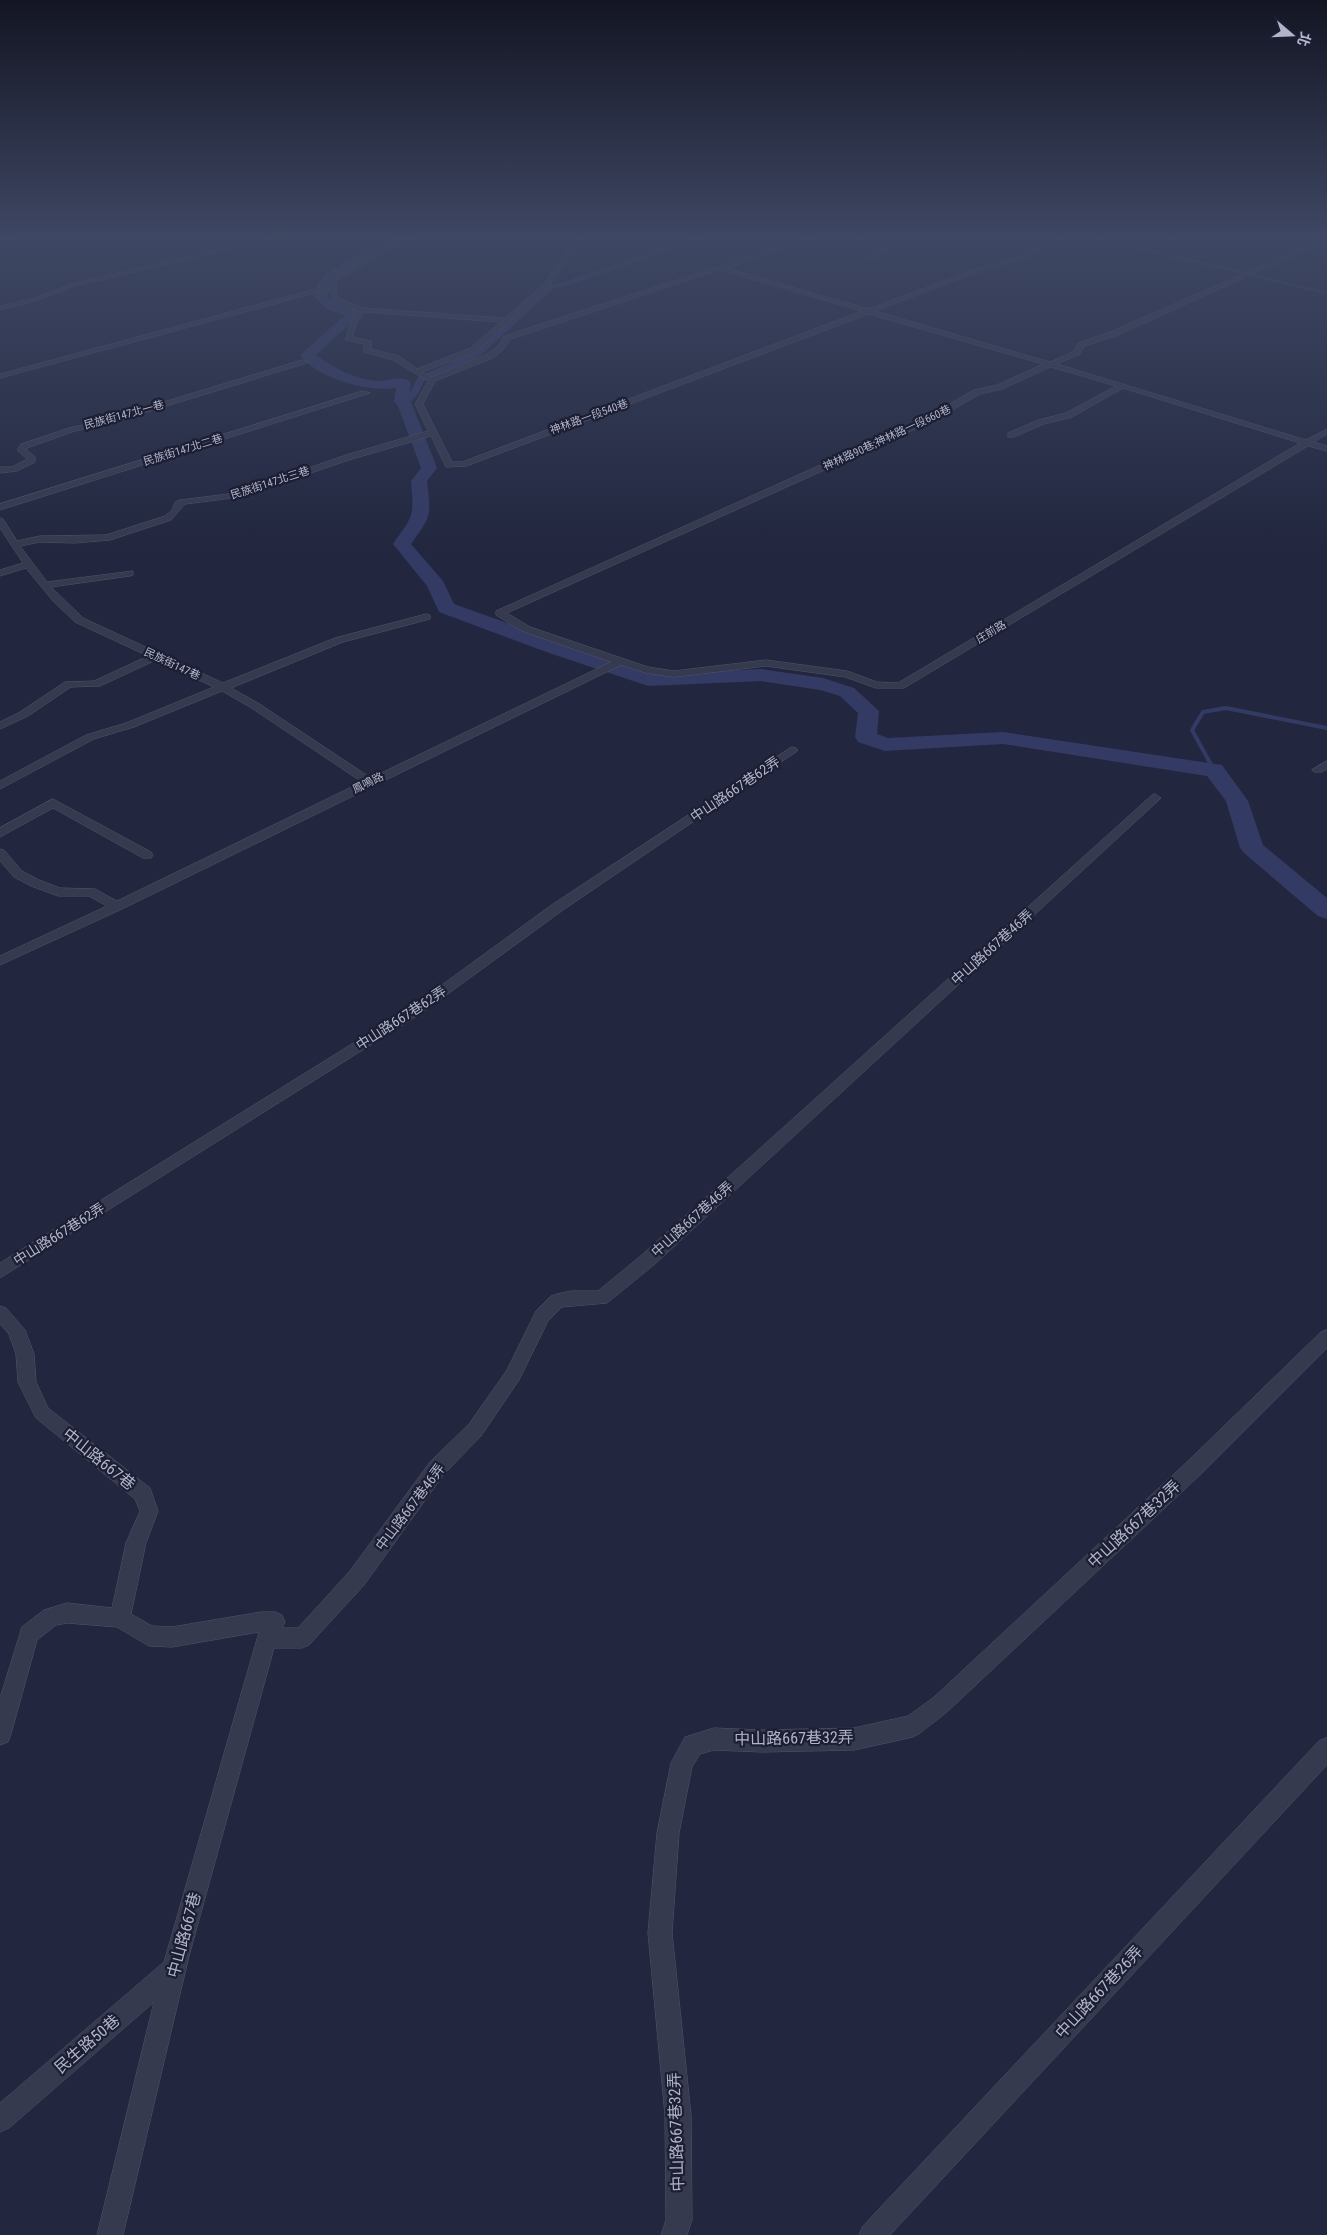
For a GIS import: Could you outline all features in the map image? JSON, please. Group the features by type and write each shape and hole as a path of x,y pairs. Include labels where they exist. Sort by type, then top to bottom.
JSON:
{"street":[{"path":"0,376 128,341"},
{"path":"361,341 368,343 367,350 396,358 416,372 432,380"},
{"path":"416,372 473,350 483,341"},
{"path":"432,433 419,404 432,380 490,356 505,341"},
{"name":"神林路一段540巷","path":"432,433 449,465 463,464 788,341"},
{"path":"971,341 1122,385 1327,449"},
{"name":"神林路90巷;神林路一段660巷","path":"500,613 930,419 977,392 999,387 1077,352 1081,345 1092,341"},
{"name":"民族街147北一巷","path":"0,470 14,469 32,460 31,457 21,450 24,446 70,432 81,425 102,423 306,362"},
{"path":"1011,435 1041,422 1069,415 1122,385"},
{"name":"民族街147北二巷","path":"0,507 366,393"},
{"name":"庄前路","path":"500,613 526,629 646,670 674,674 766,663 847,674 876,685 900,686 1327,431"},
{"name":"民族街147北三巷","path":"15,544 40,539 76,540 107,538 168,518 176,511 178,504 183,502 237,496 412,437 432,433"},
{"name":"民族街147巷","path":"0,521 28,564 65,609 80,620 224,688 254,705 370,782"},
{"path":"0,573 28,564"},
{"path":"45,585 130,574"},
{"path":"0,786 90,738 130,725 339,640 426,617"},
{"path":"0,726 24,714 69,684 96,684 156,656"},
{"name":"鳳鳴路","path":"0,961 619,662"},
{"name":"中山路667巷62弄","path":"0,1271 418,1009 558,907 792,750"},
{"name":"中山路667巷46弄","path":"271,1630 302,1638 358,1578 437,1468 475,1430 513,1375 542,1316 556,1301 571,1298 601,1298 649,1259 1155,798"},
{"path":"0,833 53,803 147,855"},
{"path":"0,853 18,874 35,883 58,892 90,892 117,906"},
{"name":"中山路667巷","path":"0,1313 16,1330 25,1354 28,1382 42,1413 142,1494 149,1511 136,1543 120,1618"},
{"name":"中山路667巷32弄","path":"674,2235 679,2220 678,2115 660,1933 668,1833 682,1763 693,1745 714,1738 762,1741 854,1739 913,1726 940,1705 1195,1467 1327,1337"},
{"path":"0,1734 28,1634 51,1617 67,1613 120,1618 149,1636 172,1637 261,1622 271,1630"},
{"name":"中山路667巷","path":"110,2235 174,1968 271,1630"},
{"name":"中山路667巷26弄","path":"872,2235 1327,1749"},
{"name":"民生路50巷","path":"0,2119 174,1968"}],"waterway":[{"path":"323,341 307,355 331,371 348,379 366,384 390,385 404,383 401,401 405,404 429,468 419,481 422,512 416,525 402,544 436,585 446,608 559,650 648,680 761,675 823,684 847,692 869,711 866,737 885,745 1003,738 1214,770 1237,801 1252,848 1327,911"},
{"path":"405,404 415,392 421,379 477,354 491,341"},
{"path":"1214,770 1192,730 1203,712 1226,708 1327,728"}]}
